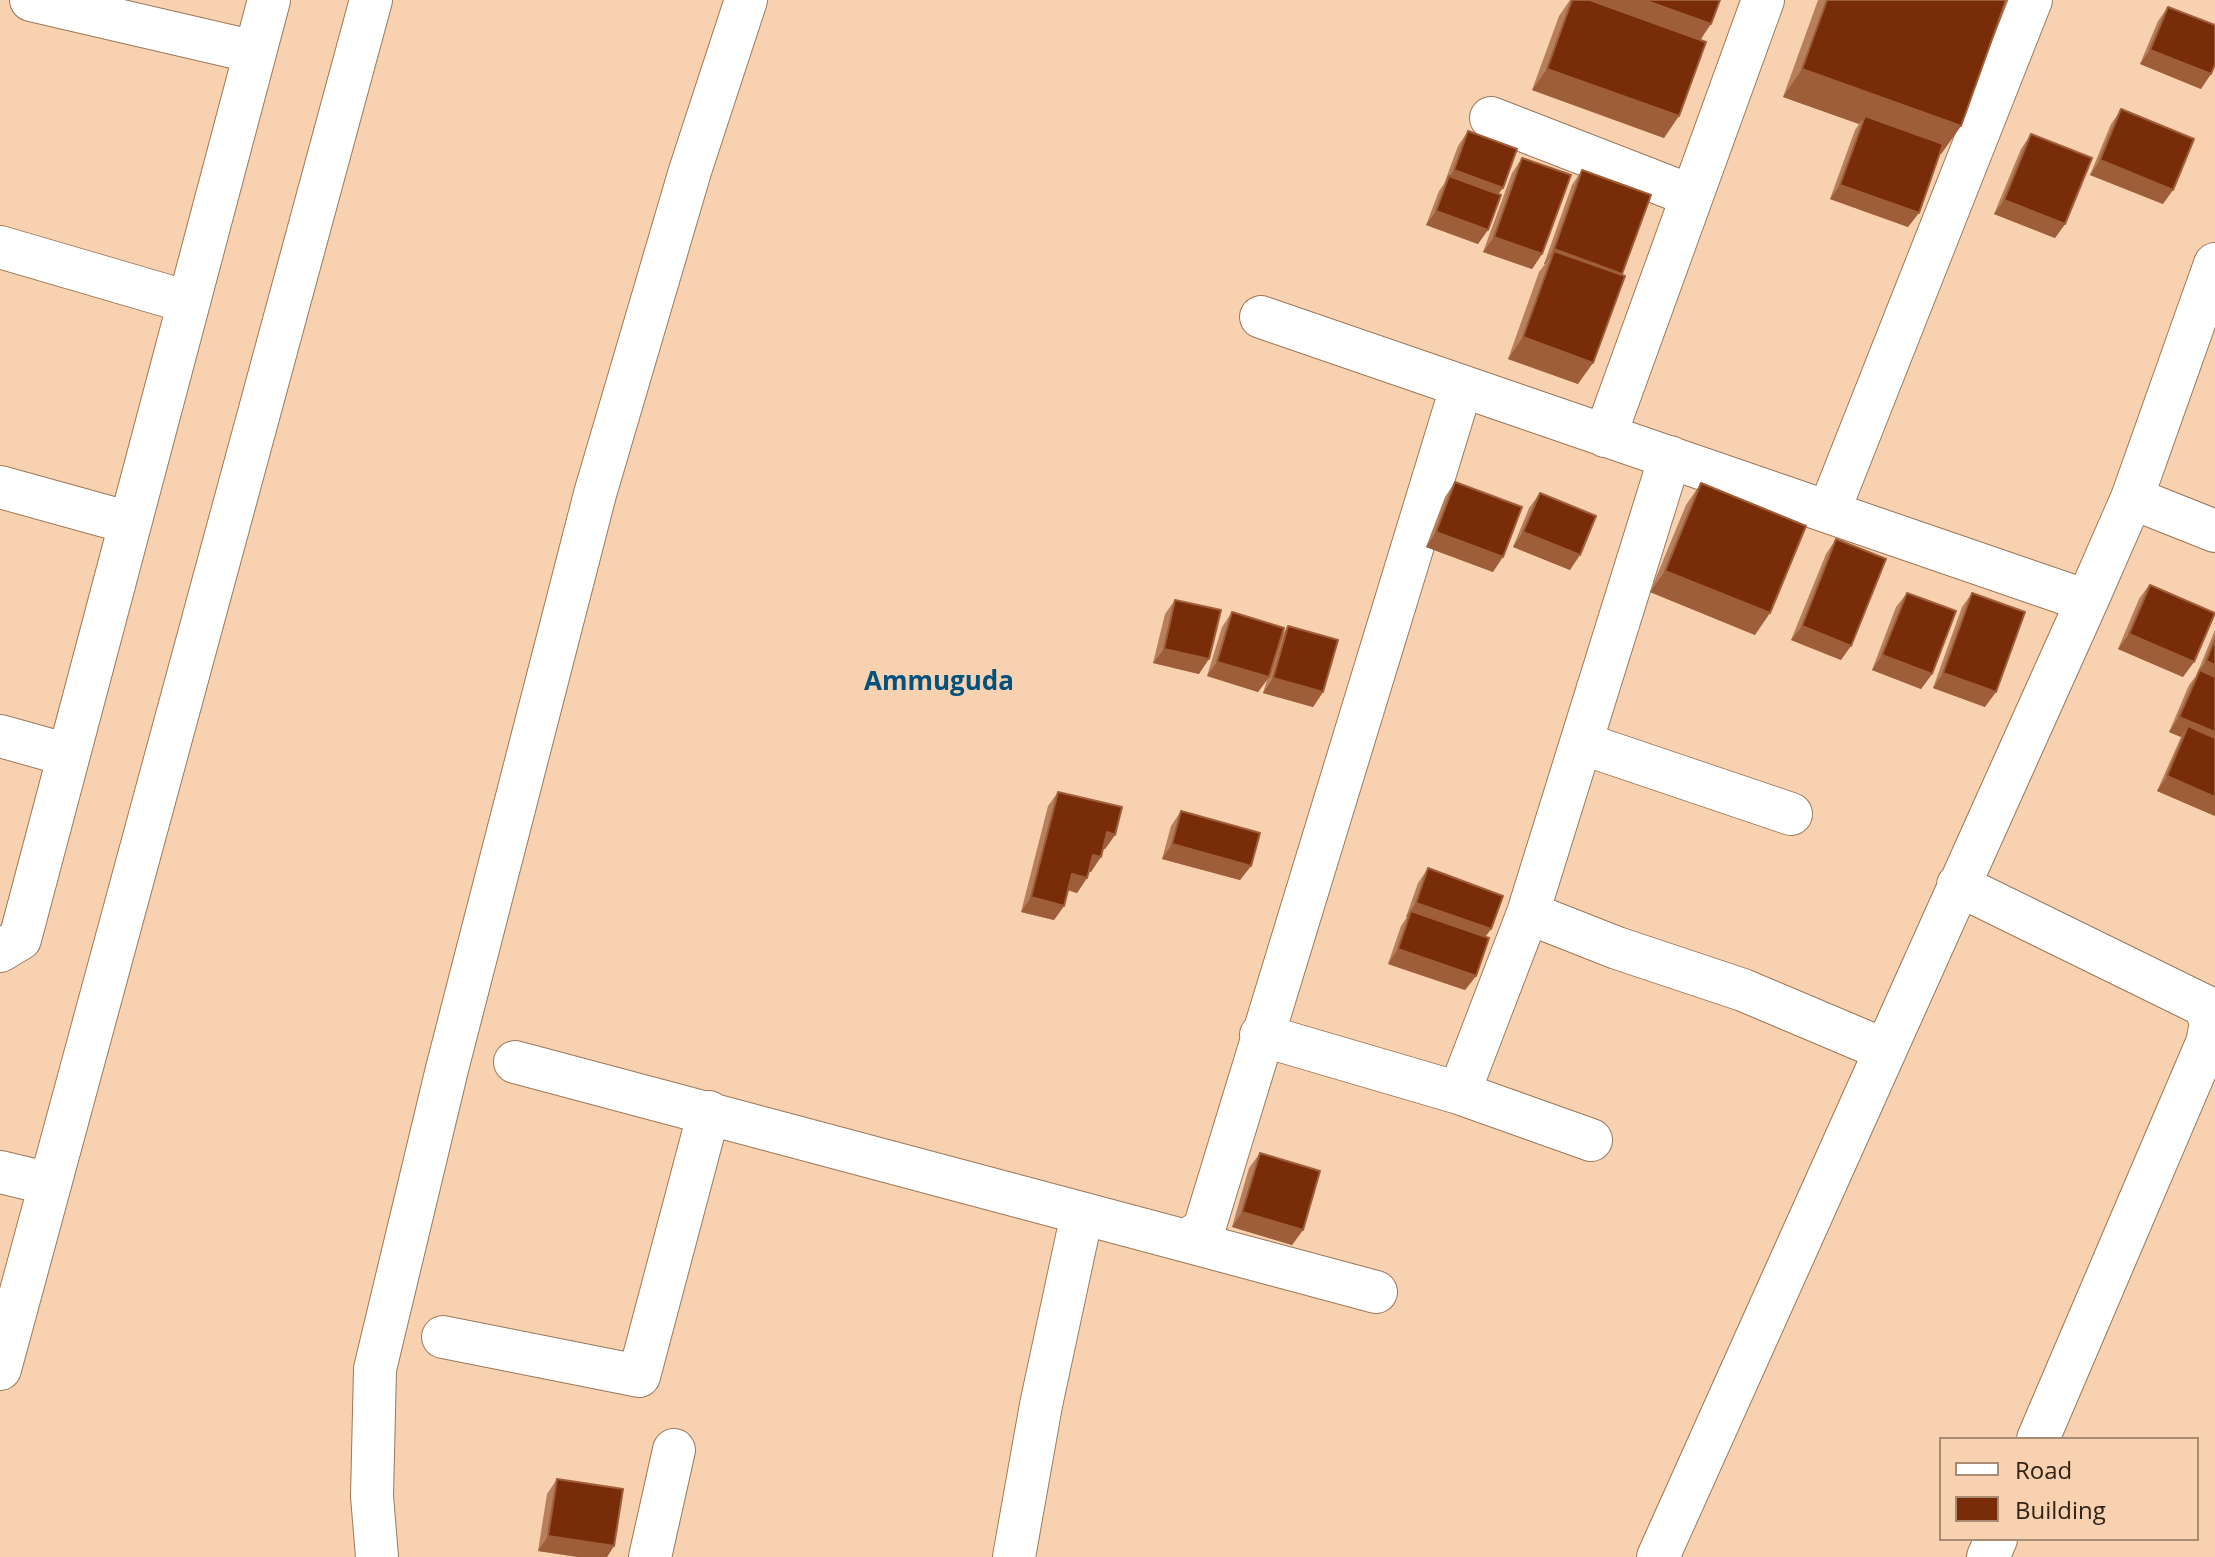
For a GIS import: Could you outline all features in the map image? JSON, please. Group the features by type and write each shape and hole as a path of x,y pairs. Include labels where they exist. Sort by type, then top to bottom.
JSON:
{"street":[{"path":"31,0 255,52"},
{"path":"0,951 20,939 269,0"},
{"path":"0,1369 170,749 256,414 371,0"},
{"path":"377,1557 372,1496 375,1369 447,1069 595,494 690,171 746,0"},
{"path":"1605,436 1763,0"},
{"path":"1829,511 2031,0"},
{"path":"1491,118 1692,196"},
{"path":"0,247 188,302"},
{"path":"1658,1557 2132,498 2215,264"},
{"path":"1261,317 2087,601"},
{"path":"1186,1241 1204,1229 1461,388"},
{"path":"1459,1093 1528,913 1670,457"},
{"path":"0,487 130,523"},
{"path":"2132,498 2215,531"},
{"path":"0,736 68,755"},
{"path":"1581,743 1791,814"},
{"path":"1958,885 2205,1006 2211,1023 2207,1043 2039,1437"},
{"path":"1528,913 1617,948 1743,990 1885,1050"},
{"path":"1261,1035 1459,1093 1591,1140"},
{"path":"515,1062 1376,1292"},
{"path":"443,1337 639,1376 709,1112"},
{"path":"0,1172 50,1184"},
{"path":"1014,1557 1041,1405 1082,1214"},
{"path":"650,1557 674,1450"}],"building":[{"path":"1572,0 1590,0 1706,42 1679,116 1547,69"},
{"path":"1644,0 1720,0 1711,24"},
{"path":"1827,0 2006,0 1961,126 1802,69"},
{"path":"2168,7 2215,25 2215,64 2211,74 2150,50"},
{"path":"2121,109 2194,139 2173,190 2100,160"},
{"path":"1865,116 1943,144 1919,213 1840,185"},
{"path":"1468,131 1517,149 1503,188 1454,170"},
{"path":"2031,134 2092,158 2065,224 2004,200"},
{"path":"1522,158 1571,175 1542,254 1494,237"},
{"path":"1582,170 1651,195 1622,274 1554,249"},
{"path":"1449,176 1501,195 1488,230 1436,211"},
{"path":"1554,251 1625,276 1593,363 1523,337"},
{"path":"1455,482 1522,507 1503,557 1436,532"},
{"path":"1701,483 1806,526 1770,613 1665,571"},
{"path":"1540,493 1596,516 1580,555 1523,532"},
{"path":"1836,539 1886,559 1851,646 1802,626"},
{"path":"2150,585 2215,613 2194,662 2129,634"},
{"path":"1907,593 1956,611 1932,674 1882,655"},
{"path":"1972,593 2025,612 1996,692 1943,673"},
{"path":"1175,600 1221,610 1209,659 1164,649"},
{"path":"1232,612 1284,628 1269,677 1217,662"},
{"path":"1288,626 1338,640 1323,692 1273,678"},
{"path":"2215,639 2215,665 2206,661"},
{"path":"2200,670 2215,677 2215,732 2179,717"},
{"path":"2188,726 2215,738 2215,797 2167,776"},
{"path":"1058,792 1122,807 1115,835 1107,832 1101,857 1093,855 1087,878 1072,874 1064,906 1031,897"},
{"path":"1181,811 1260,833 1251,866 1172,844"},
{"path":"1428,868 1503,896 1491,929 1416,903"},
{"path":"1411,911 1489,938 1476,976 1398,949"},
{"path":"1260,1153 1320,1171 1303,1230 1242,1212"},
{"path":"557,1479 623,1489 614,1546 548,1536"}],"district":[{"name":"Ammuguda","path":"939,683"}]}
